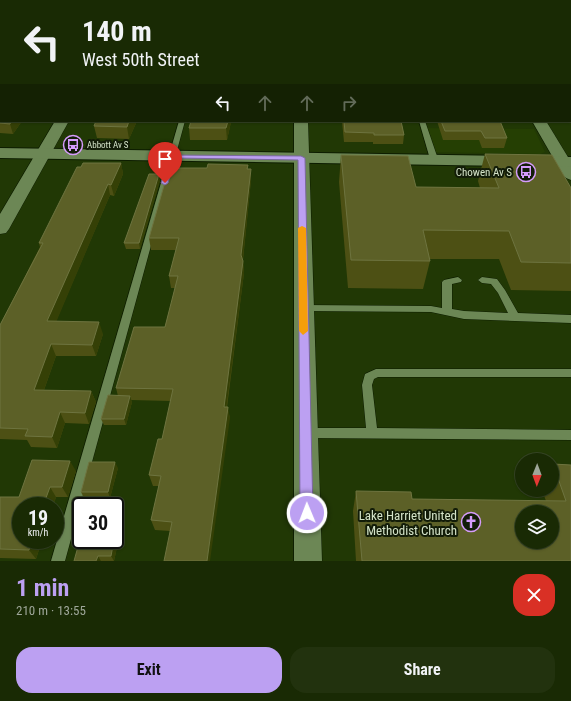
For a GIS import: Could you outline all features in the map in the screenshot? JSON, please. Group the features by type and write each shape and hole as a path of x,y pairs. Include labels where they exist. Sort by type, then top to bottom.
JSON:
{"main road":[{"path":"0,153 434,159 568,166"}],"street":[{"path":"0,229 61,122"},
{"path":"301,122 308,561"},
{"path":"540,122 568,166"}],"lane":[{"path":"58,561 182,122"},
{"path":"422,122 434,159"},
{"path":"447,312 447,282 458,280"},
{"path":"482,280 494,281 502,292 515,317"},
{"path":"303,308 431,309 464,316 571,319"},
{"path":"372,434 367,385 369,377 376,372 571,373"},
{"path":"305,433 571,435"}],"shaded area":[{"path":"420,128 534,129 545,152 540,154 429,152"}],"building":[{"path":"0,122 11,122 10,124"},
{"path":"96,122 129,122 127,127 94,126"},
{"path":"191,122 228,122 226,128 189,128"},
{"path":"344,122 401,122 404,135 374,135 374,133 345,132"},
{"path":"441,122 500,122 507,138 485,138 481,131 445,131"},
{"path":"485,154 552,155 571,188 571,263 521,262 509,231 423,230 430,261 351,260 341,155 408,156 416,187 499,188"},
{"path":"83,163 121,163 111,185 108,184 47,321 99,322 92,345 51,344 34,390 91,391 85,413 60,412 52,437 25,436 28,429 0,428 0,325 43,243 39,243 77,167 81,167"},
{"path":"208,164 248,165 247,169 251,169 241,255 243,261 224,407 228,407 207,561 164,561 172,522 151,520 161,476 149,475 158,439 162,439 173,389 116,388 134,327 165,327 178,276 169,276 179,238 149,238 169,168 207,168"},
{"path":"149,174 159,174 139,243 124,243"},
{"path":"108,395 130,396 124,419 101,419"},
{"path":"32,460 70,461 62,487 50,487 46,497 19,497"},
{"path":"89,462 115,462 108,492 81,492"},
{"name":"Lake Harriet United Methodist Church","path":"559,464 571,465 571,561 362,561 356,491 411,492 412,499 566,501 559,481"},
{"path":"0,497 12,497 12,549 29,550 0,549"},
{"path":"77,549 112,549 111,556 98,556 96,561 74,561"}],"slow traffic":[{"path":"302,228 303,331"}],"place":[{"name":"Abbott Av S","path":"73,145"},
{"name":"Chowen Av S","path":"526,172"},
{"name":"Lake Harriet United Methodist Church","path":"471,522"}],"route":[{"path":"165,183 172,156 301,158 307,513"}]}
